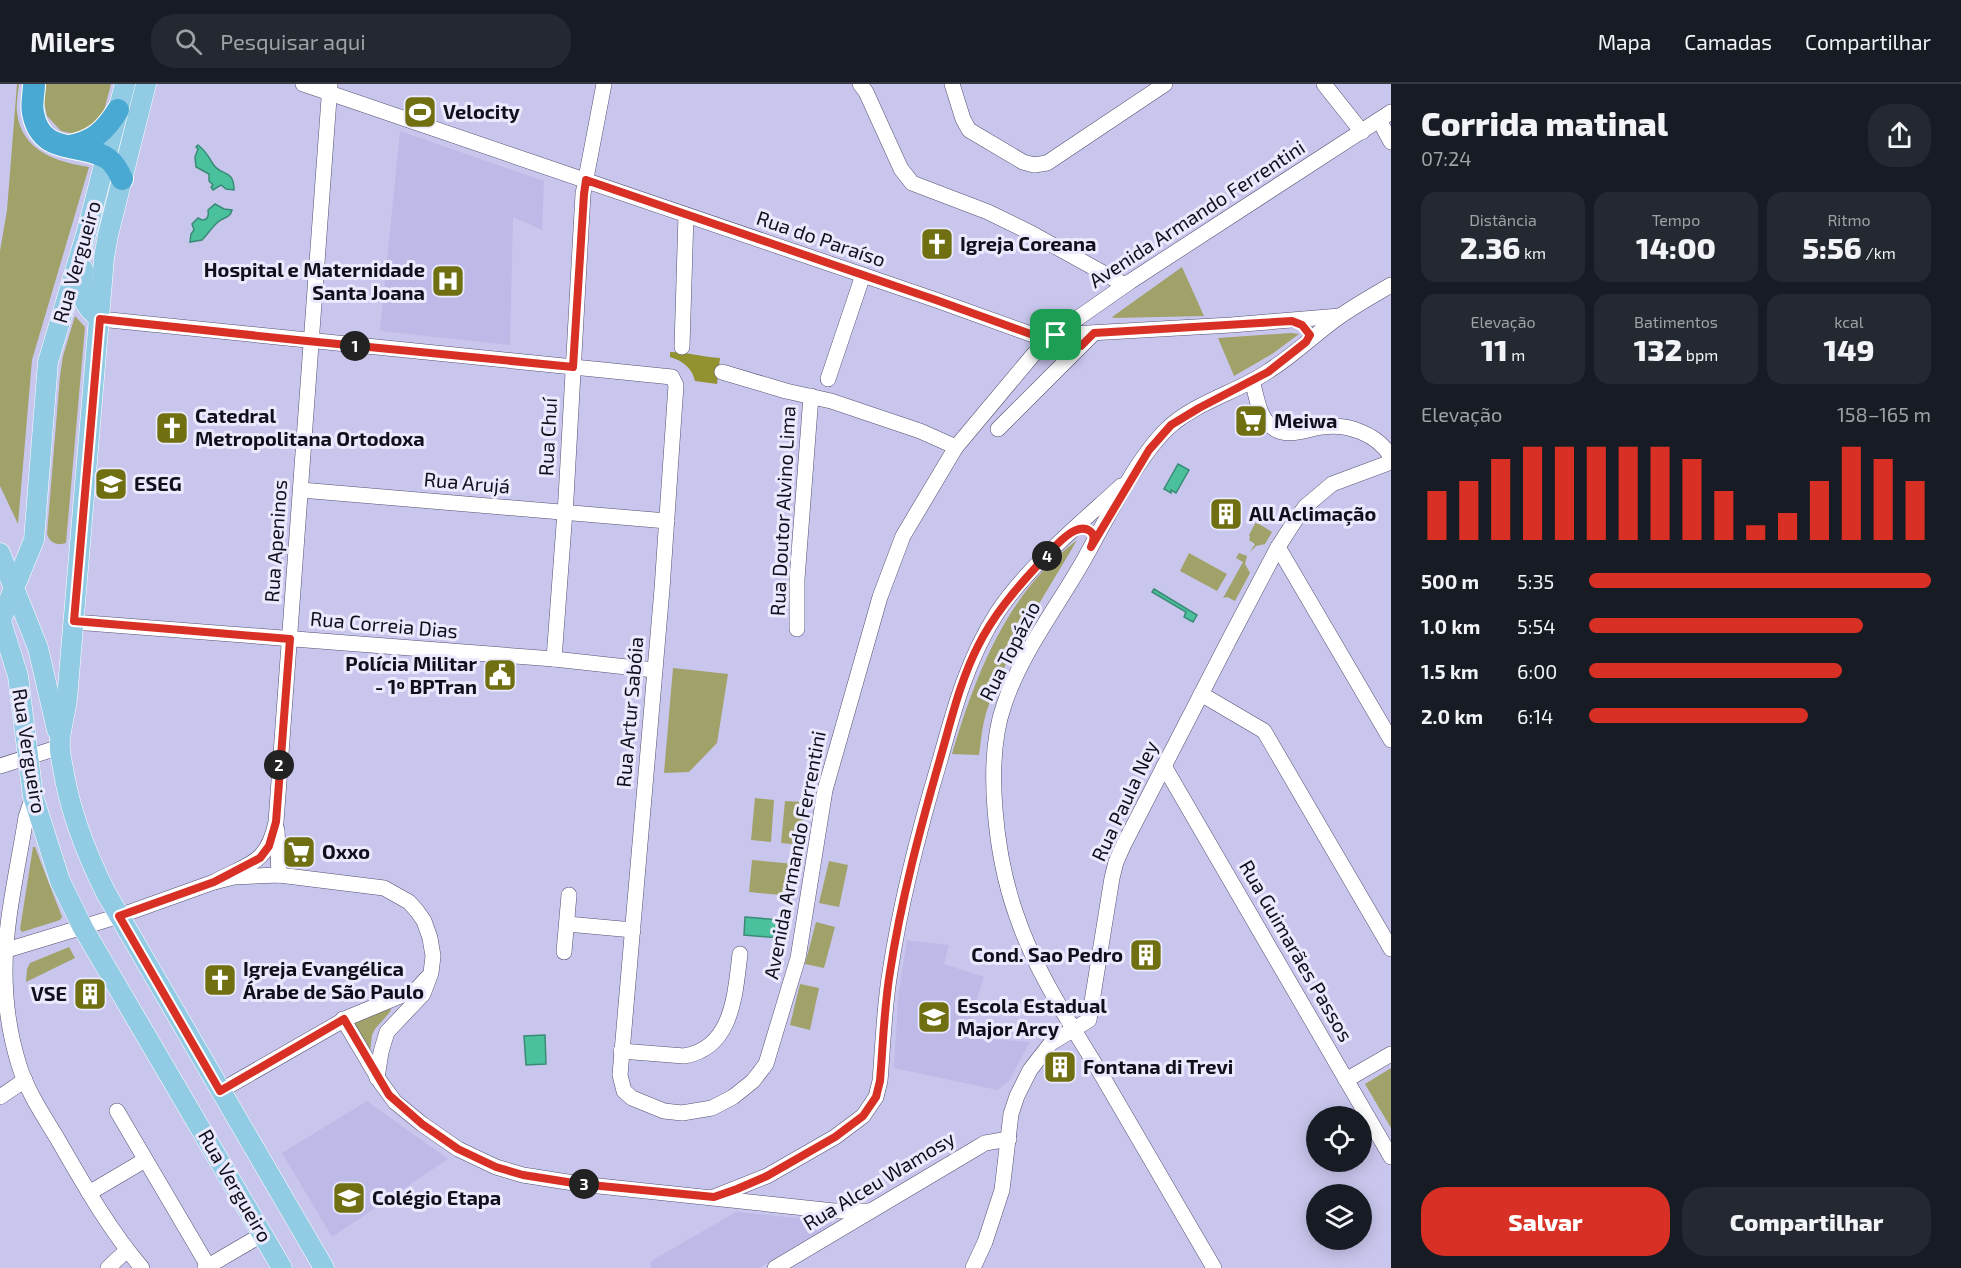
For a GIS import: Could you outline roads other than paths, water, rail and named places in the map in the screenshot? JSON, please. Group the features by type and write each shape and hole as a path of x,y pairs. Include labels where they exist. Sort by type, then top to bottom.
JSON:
{"highway":[{"path":"34,84 32,110 36,124 51,141 107,157 122,178"},
{"path":"66,147 97,137 107,128 118,110"}],"main road":[{"name":"Rua Vergueiro","path":"125,84 84,243 48,362 34,540 0,619 18,676 33,796 60,881 83,928 282,1268"},
{"name":"Rua Vergueiro","path":"146,84 106,247 67,699 60,745 66,786 78,831 90,861 119,916 324,1268"},
{"path":"84,243 83,301 88,309 100,319"},
{"path":"0,553 42,660 60,745"}],"street":[{"name":"Rua do Paraíso","path":"303,84 330,88 586,180 1036,336 1292,321 1340,316"},
{"name":"Rua Chuí","path":"554,660 582,215 586,180 604,84"},
{"path":"860,84 866,92 901,169 912,183 988,212 1031,232 1125,285"},
{"path":"952,84 969,130 1023,162 1034,165 1047,163 1165,84"},
{"path":"1324,84 1362,132"},
{"name":"Rua Apeninos","path":"214,882 264,855 276,822 330,88"},
{"path":"1385,116 1391,142"},
{"name":"Avenida Armando Ferrentini","path":"621,1051 620,1076 624,1091 632,1098 664,1111 682,1113 712,1108 733,1097 753,1082 766,1064 798,958 825,790 880,597 903,536 956,447 1033,355 1056,335 1125,285 1385,116"},
{"path":"682,347 686,214"},
{"path":"828,379 862,275"},
{"name":"Rua Topázio","path":"1073,1030 1035,958 1016,914 1003,869 995,759 1000,718 1010,690 1029,651 1157,439 1171,425 1199,408 1268,372 1340,316 1391,285"},
{"path":"100,319 573,367"},
{"path":"1292,321 1300,323 1309,331 1310,335 1306,342"},
{"path":"998,429 1094,333"},
{"path":"1056,335 1081,346"},
{"name":"Rua Artur Sabóia","path":"573,367 672,377 676,385 667,521 621,1051"},
{"path":"722,372 786,391 831,400 920,431 956,447"},
{"path":"1252,381 1259,408 1273,429 1294,433 1330,426 1348,429 1375,439 1391,457"},
{"name":"Rua Doutor Alvino Lima","path":"797,628 796,579 811,396"},
{"name":"Rua Paula Ney","path":"973,1268 985,1242 1002,1190 1011,1114 1017,1096 1030,1070 1051,1043 1089,1020 1116,862 1201,694 1278,547 1306,506 1332,484 1391,462"},
{"path":"714,1197 767,1176 835,1137 863,1116 876,1097 880,1081 890,971 907,883 921,823 959,694 977,647 998,612 1022,583 1063,539 1134,474"},
{"name":"Rua Arujá","path":"301,490 667,521"},
{"path":"1075,529 1088,529 1092,532 1094,535 1091,547"},
{"path":"1278,547 1391,740"},
{"name":"Rua Correia Dias","path":"74,621 654,670"},
{"path":"1201,694 1264,731 1391,949"},
{"path":"0,766 60,745"},
{"name":"Rua Guimarães Passos","path":"1164,766 1391,1157"},
{"path":"33,796 26,817 3,952 9,1015 16,1054 25,1080 89,1193 127,1250 142,1268"},
{"name":"Rua Apeninos","path":"276,822 279,875"},
{"path":"3,952 83,928 214,882 247,876 279,875 384,888 409,902 424,921 433,956 431,973 423,994 387,1032 377,1078"},
{"path":"564,952 569,896"},
{"path":"567,924 633,930"},
{"path":"621,1051 684,1056 710,1046 718,1037 729,1013 740,954"},
{"path":"220,1091 359,1011 417,989 431,973"},
{"path":"344,1019 377,1078 395,1102 458,1149 496,1167 523,1175 580,1184 834,1211 869,1211"},
{"path":"1073,1030 1214,1268"},
{"path":"1346,1080 1391,1054"},
{"path":"0,1096 25,1080"},
{"path":"117,1112 207,1267 263,1234"},
{"name":"Rua Alceu Wamosy","path":"775,1268 985,1143 1008,1139"},
{"path":"89,1193 145,1160"},
{"path":"108,1268 127,1250"}],"place":[{"name":"Velocity","path":"420,112"},
{"name":"Igreja Coreana","path":"937,244"},
{"name":"Hospital e Maternidade Santa Joana","path":"448,281"},
{"name":"Meiwa","path":"1251,421"},
{"name":"Catedral Metropolitana Ortodoxa","path":"172,428"},
{"name":"ESEG","path":"111,484"},
{"name":"All Aclimação","path":"1226,514"},
{"name":"Polícia Militar - 1º BPTran","path":"500,675"},
{"name":"Oxxo","path":"299,852"},
{"name":"Cond. Sao Pedro","path":"1146,955"},
{"name":"Igreja Evangélica Árabe de São Paulo","path":"220,980"},
{"name":"VSE","path":"90,994"},
{"name":"Escola Estadual Major Arcy","path":"934,1017"},
{"name":"Fontana di Trevi","path":"1060,1067"},
{"name":"Colégio Etapa","path":"349,1198"}]}
